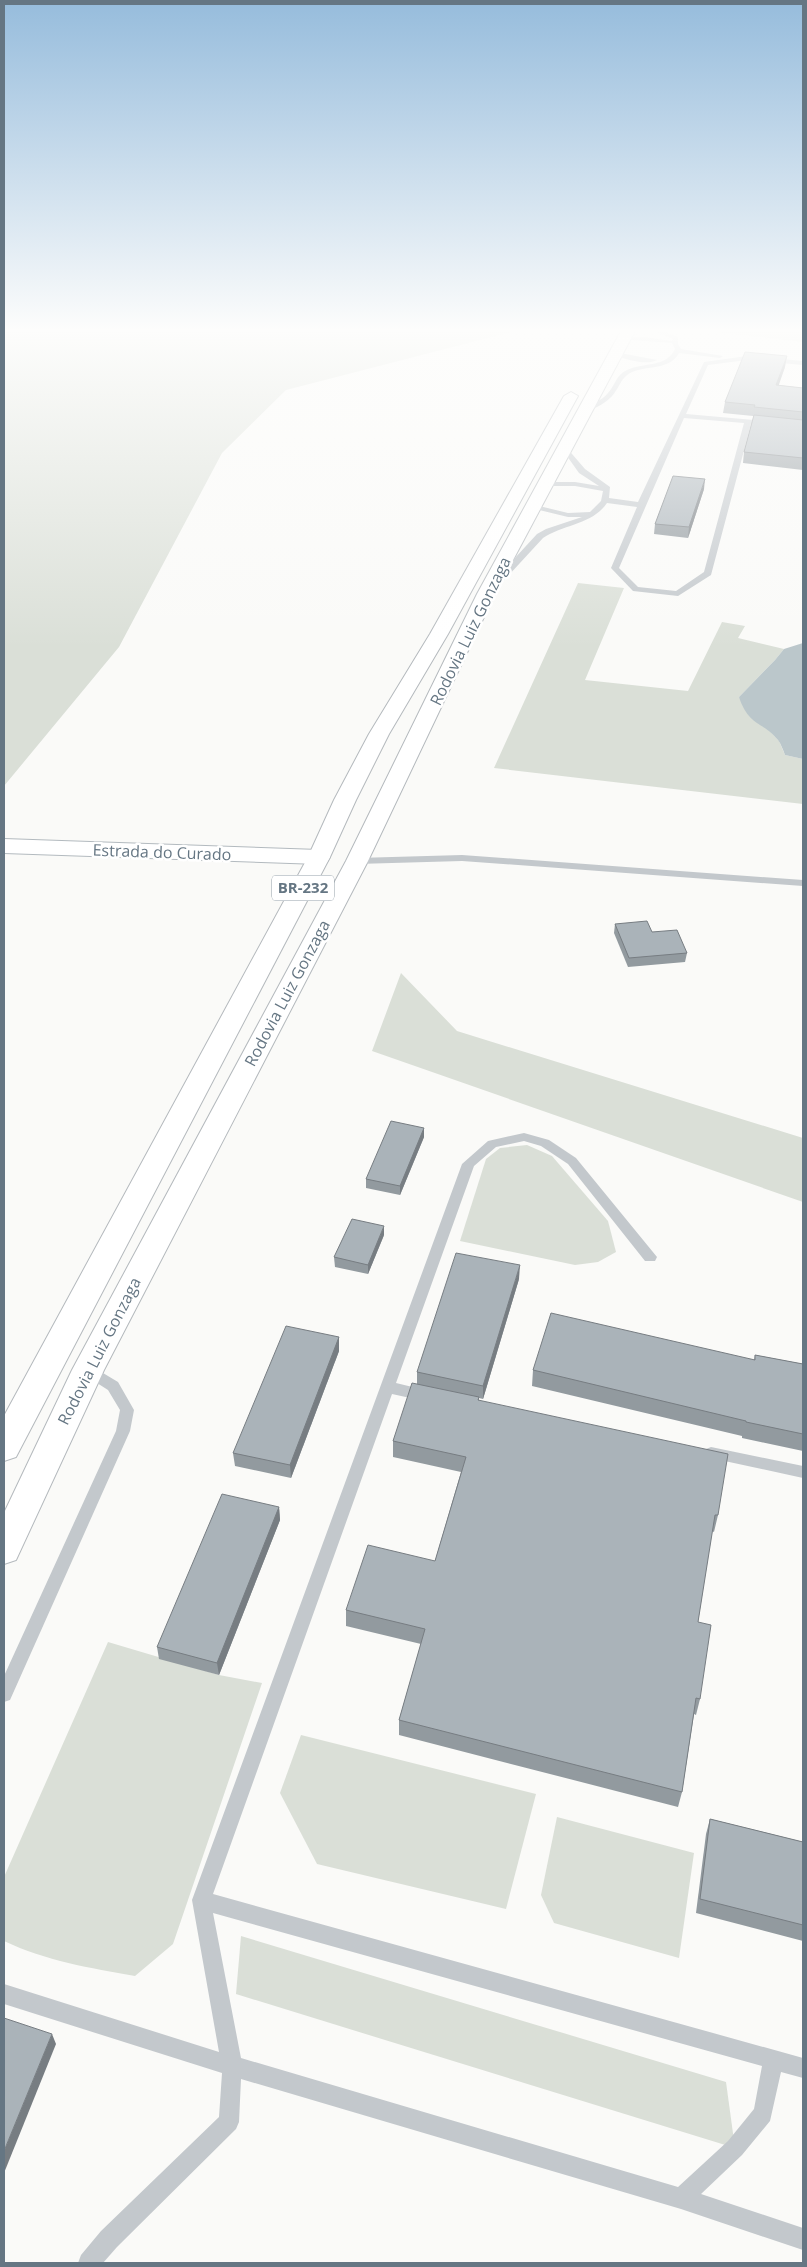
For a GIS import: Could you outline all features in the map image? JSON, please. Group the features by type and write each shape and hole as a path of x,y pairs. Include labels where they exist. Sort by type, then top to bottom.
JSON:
{"main road":[{"name":"Rodovia Luiz Gonzaga","path":"4,1447 319,857 345,800 379,734 557,437"},
{"name":"Rodovia Luiz Gonzaga","path":"4,1549 88,1370 357,861 486,594 547,484 570,437"},
{"name":"Estrada do Curado","path":"4,846 319,857"}],"lane":[{"path":"672,437 615,568 636,589 678,594 708,573 744,437"},
{"path":"486,594 540,536 559,526 583,521 595,513 605,500 607,492 604,485 582,471 564,448"},
{"path":"547,484 587,485 607,492"},
{"path":"605,500 641,505"},
{"path":"534,506 568,515 595,513"},
{"path":"357,861 462,858 803,883"},
{"path":"89,2263 109,2239 229,2122 232,2066 202,1900 468,1164 492,1144 524,1137 545,1143 572,1160 650,1256"},
{"path":"4,1694 123,1431 127,1410 113,1386 88,1370"},
{"path":"388,1388 436,1397"},
{"path":"697,1450 803,1472"},
{"path":"202,1900 803,2068"},
{"path":"4,1994 232,2066 680,2198 803,2239"},
{"path":"680,2198 734,2148 763,2114 773,2060"}],"shaded area":[{"path":"4,437 238,437 222,453 119,647 4,786"},
{"path":"578,583 624,588 585,680 688,691 722,622 745,626 738,638 784,649 739,697 779,741 785,755 803,759 803,804 494,768"},
{"path":"803,643 803,759 785,755 778,740 747,714 739,697 784,649"},
{"path":"401,973 457,1031 803,1138 803,1202 372,1051"},
{"path":"527,1145 552,1156 608,1221 616,1252 598,1262 575,1265 460,1241 486,1159 500,1148"},
{"path":"108,1642 219,1675 262,1683 173,1944 135,1976 52,1959 4,1941 4,1877"},
{"path":"301,1735 536,1794 506,1909 317,1864 280,1793"},
{"path":"557,1817 694,1853 679,1958 554,1923 541,1895"},
{"path":"241,1936 726,2082 735,2148 236,1994"}],"building":[{"path":"748,437 803,437 803,458 744,452"},
{"path":"673,476 705,479 689,527 655,524"},
{"path":"647,921 652,932 677,930 687,953 629,958 615,924"},
{"path":"391,1121 424,1128 400,1186 366,1179"},
{"path":"352,1219 384,1226 368,1265 334,1257"},
{"path":"456,1253 520,1265 483,1386 417,1372"},
{"path":"551,1313 755,1360 755,1355 803,1364 803,1434 533,1370"},
{"path":"286,1326 339,1337 290,1465 233,1453"},
{"path":"412,1383 479,1397 478,1400 728,1454 718,1515 715,1515 698,1622 711,1625 700,1699 696,1698 682,1792 399,1720 425,1629 346,1610 368,1545 435,1561 466,1457 393,1441"},
{"path":"222,1494 279,1507 217,1663 157,1647"},
{"path":"710,1819 803,1842 803,1925 700,1899"},
{"path":"4,2018 52,2034 4,2151"}]}
